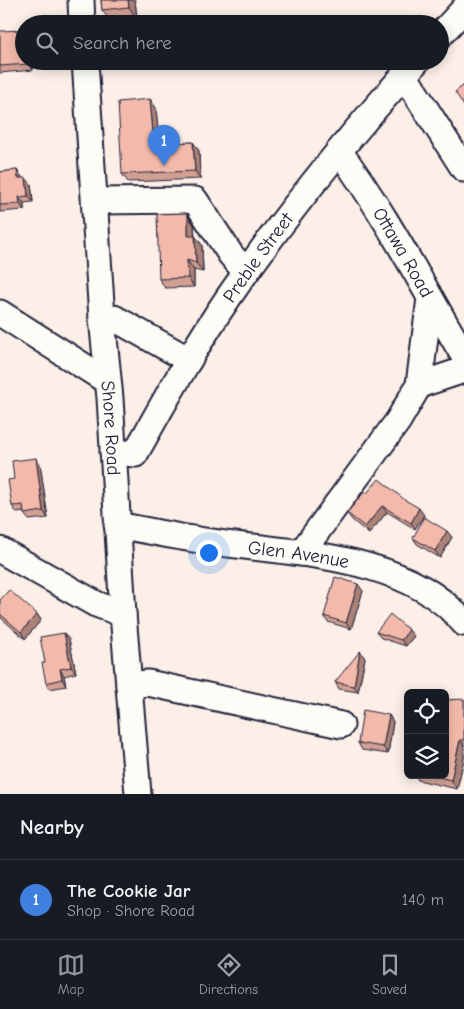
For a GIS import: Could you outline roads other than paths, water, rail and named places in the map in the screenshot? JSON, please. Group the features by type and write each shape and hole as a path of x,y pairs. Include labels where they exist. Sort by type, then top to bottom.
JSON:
{"street":[{"path":"81,0 82,15"},
{"path":"449,25 464,9"},
{"name":"Shore Road","path":"86,70 123,614 138,794"},
{"name":"Preble Street","path":"113,452 135,454 189,360 246,272 314,182 408,70"},
{"path":"411,70 464,169"},
{"name":"Ottawa Road","path":"339,151 361,181 404,250 464,356"},
{"path":"95,201 195,200 231,255 246,272"},
{"path":"301,553 398,421 419,385 430,298"},
{"path":"0,313 107,381"},
{"path":"102,318 114,318 189,360"},
{"path":"419,385 464,370"},
{"name":"Glen Avenue","path":"117,525 198,540 344,560 396,576 442,600 464,624"},
{"path":"0,550 96,604 123,614"},
{"path":"129,685 148,683 341,725"}],"place":[{"name":"The Cookie Jar","path":"164,166"}]}
